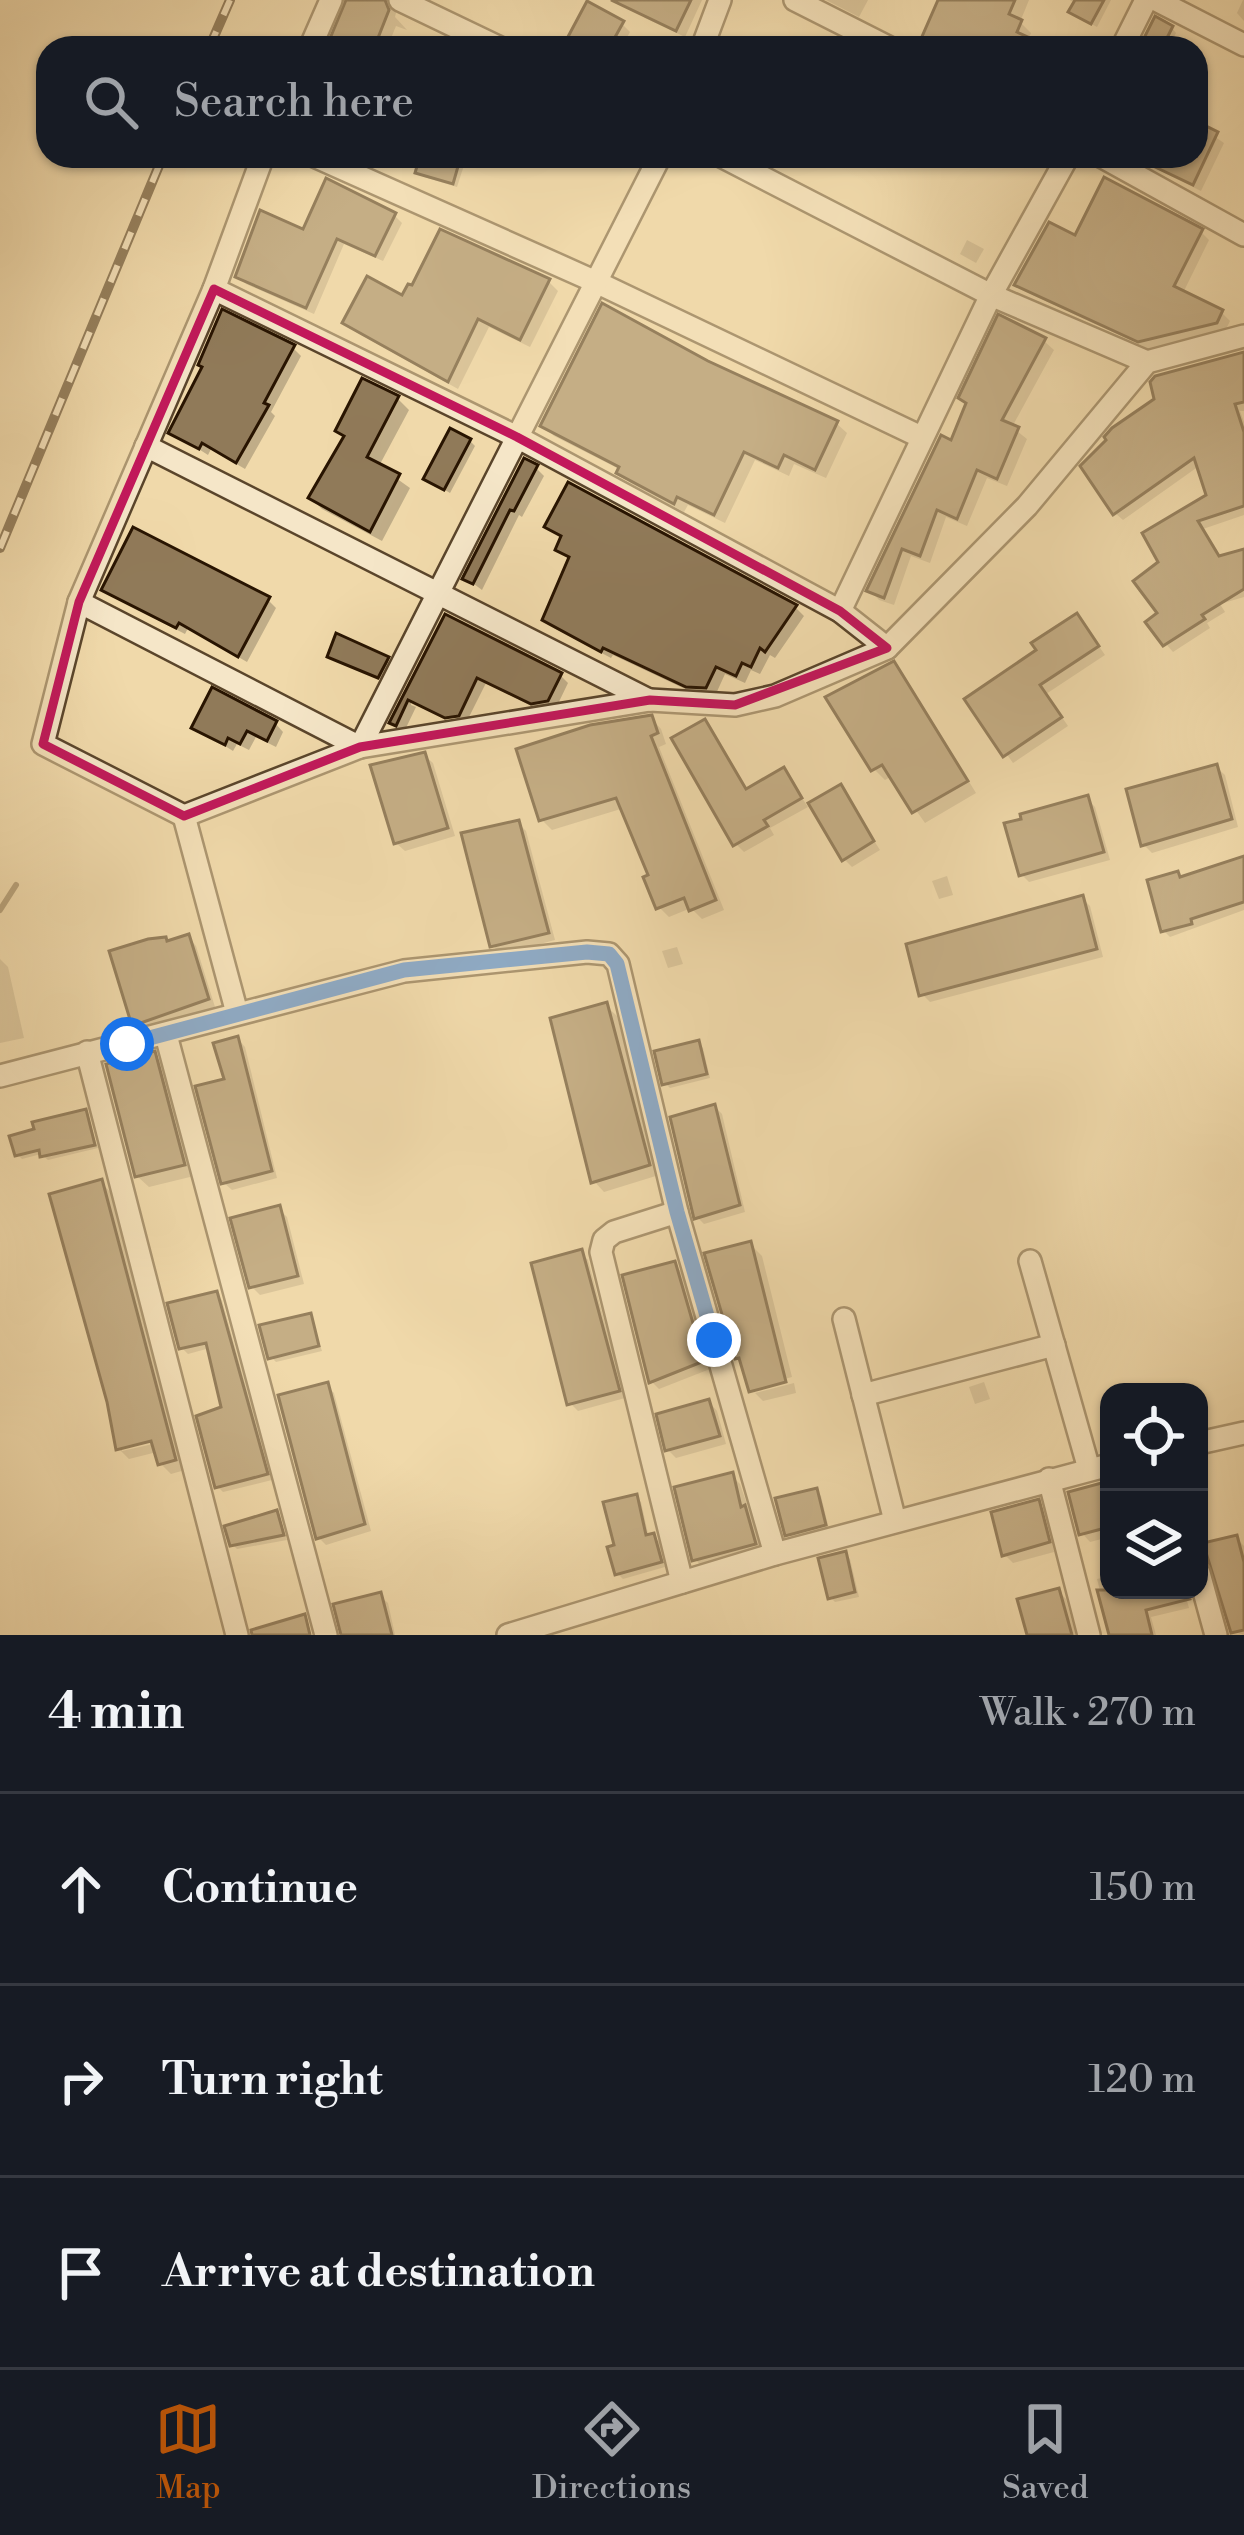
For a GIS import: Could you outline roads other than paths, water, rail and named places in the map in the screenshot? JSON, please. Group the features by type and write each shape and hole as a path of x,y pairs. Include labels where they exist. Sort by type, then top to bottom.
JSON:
{"street":[{"path":"315,36 331,0"},
{"path":"400,0 475,36"},
{"path":"706,36 720,0"},
{"path":"795,0 866,36"},
{"path":"1128,36 1146,0"},
{"path":"1156,0 1244,45"},
{"path":"237,1013 184,816 43,744 79,602 214,289 259,168"},
{"path":"341,168 596,282 921,437"},
{"path":"360,747 654,168"},
{"path":"744,168 991,295 1148,362"},
{"path":"839,611 991,295 1060,168"},
{"path":"1124,168 1244,235"},
{"path":"214,289 517,437 839,611 887,648"},
{"path":"184,816 360,747 650,700 735,705 775,696 887,648 1027,506 1148,362 1244,336"},
{"path":"146,446 650,700"},
{"path":"79,602 360,747"},
{"path":"0,1076 404,970 587,952 609,954 617,964 677,1212 775,1554"},
{"path":"166,1035 326,1635"},
{"path":"87,1052 237,1635"},
{"path":"677,1212 614,1232 604,1240 601,1252 682,1582"},
{"path":"508,1635 775,1554 1099,1467 1054,1346 1030,1261"},
{"path":"844,1319 895,1521"},
{"path":"862,1395 1054,1346"},
{"path":"1208,1441 1244,1433"},
{"path":"1049,1479 1089,1635"},
{"path":"1206,1599 1216,1635"}],"waterway":[{"path":"0,910 16,885"}],"railway":[{"path":"214,36 230,0"},
{"path":"0,548 158,168"}]}
